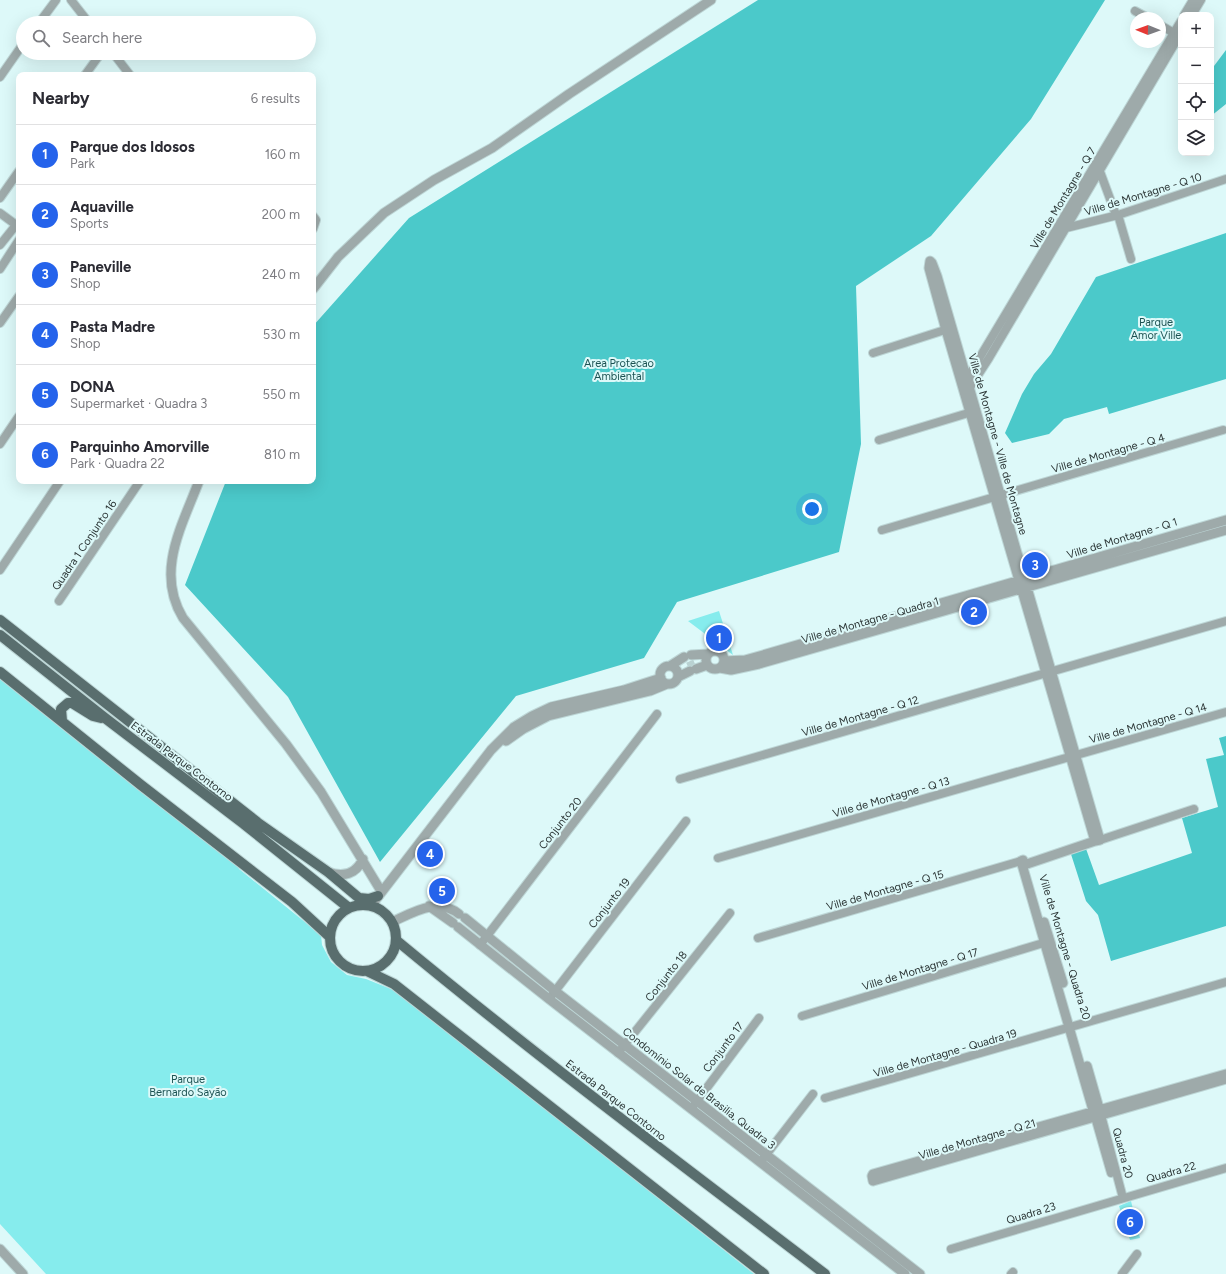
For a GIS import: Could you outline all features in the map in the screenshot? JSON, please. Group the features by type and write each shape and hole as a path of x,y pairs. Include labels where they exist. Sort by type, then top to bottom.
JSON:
{"main road":[{"path":"0,620 257,822"},
{"name":"Estrada Parque Contorno","path":"0,635 206,795 348,908"},
{"path":"0,672 141,785 292,902 330,937"},
{"path":"62,721 60,711 62,707 68,703 93,716 105,718"},
{"path":"206,795 235,808 257,822 328,872 359,898 369,899 379,893"},
{"path":"362,905 371,906 383,911 392,922 396,940 393,952 387,962 377,968 367,971 351,970 340,962 332,950 330,937 335,920 348,908 362,905"},
{"name":"Estrada Parque Contorno","path":"396,940 463,995 667,1154 825,1274"},
{"path":"367,971 394,984 764,1274"}],"street":[{"path":"44,16 56,0"},
{"path":"71,0 84,16"},
{"path":"316,285 338,257 390,208 434,180 492,148 569,94 711,0"},
{"path":"1186,12 1193,0"},
{"path":"1194,12 1201,0"},
{"path":"1166,28 1177,33"},
{"name":"Ville de Montagne - Q 7","path":"966,387 1066,229 1098,168 1177,33"},
{"path":"0,76 16,54"},
{"path":"87,72 96,60"},
{"path":"118,60 128,72"},
{"path":"1098,168 1117,215 1131,259"},
{"name":"Ville de Montagne - Q 7","path":"966,387 1057,230 1098,168"},
{"path":"0,198 16,175"},
{"name":"Ville de Montagne - Q 10","path":"1057,230 1066,229 1117,215 1226,179"},
{"path":"0,213 16,225"},
{"path":"16,228 1,240 10,246 16,245"},
{"path":"0,269 16,248"},
{"name":"Ville de Montagne - Ville de Montagne","path":"930,265 1098,839"},
{"path":"0,323 16,300"},
{"path":"873,352 949,329"},
{"path":"879,440 973,412"},
{"path":"0,444 16,420"},
{"name":"Ville de Montagne - Q 4","path":"882,530 1223,430"},
{"path":"0,570 58,484"},
{"name":"Quadra 1 Conjunto 16","path":"60,601 138,484"},
{"path":"198,484 175,544 170,567 171,588 176,607 220,664 286,744 321,792 363,859 379,893"},
{"name":"Ville de Montagne - Q 1","path":"1023,584 1124,554 1226,520"},
{"name":"Ville de Montagne - Q 1","path":"1124,554 1226,530"},
{"name":"Ville de Montagne - Quadra 1","path":"707,660 712,669 722,664 817,644 1023,584"},
{"name":"Ville de Montagne - Q 12","path":"680,779 1226,621"},
{"path":"371,906 379,893 481,764 506,741 540,719 588,705 650,691 664,681 675,682 678,675 707,660 713,651 719,652 722,664"},
{"path":"664,681 661,671 687,656 707,660"},
{"path":"670,666 676,669 678,675"},
{"name":"Ville de Montagne - Q 14","path":"1073,756 1226,712"},
{"name":"Conjunto 20","path":"480,945 658,714"},
{"name":"Ville de Montagne - Q 13","path":"718,858 1073,756"},
{"path":"1098,839 1194,809"},
{"name":"Conjunto 19","path":"548,999 686,821"},
{"name":"Ville de Montagne - Quadra 20","path":"1097,1114 1073,1028 1023,862 1098,839"},
{"path":"328,872 340,875 348,874 359,867 363,859"},
{"name":"Ville de Montagne - Q 15","path":"758,938 1023,862"},
{"path":"392,922 429,906"},
{"name":"Condomínio Solar de Brasilia, Quadra 3","path":"429,906 448,907 462,916 555,991 697,1101 763,1159"},
{"name":"Condomínio Solar de Brasilia, Quadra 3","path":"429,906 456,925 548,999 691,1110 763,1159 876,1246 920,1274"},
{"name":"Conjunto 18","path":"618,1052 730,913"},
{"name":"Ville de Montagne - Q 17","path":"802,1016 1047,942"},
{"name":"Ville de Montagne - Quadra 19","path":"824,1098 1073,1028 1226,982"},
{"name":"Conjunto 17","path":"691,1110 759,1018"},
{"path":"1097,1114 1226,1074"},
{"path":"1097,1114 1226,1079"},
{"path":"763,1159 813,1094"},
{"name":"Ville de Montagne - Q 21","path":"872,1175 873,1180 875,1181 1097,1114"},
{"name":"Quadra 20","path":"1097,1114 1121,1198"},
{"name":"Quadra 22","path":"1121,1198 1226,1168"},
{"name":"Quadra 23","path":"951,1249 1121,1198"},
{"name":"Condomínio Solar de Brasilia, Quadra 3","path":"876,1246 905,1274"},
{"path":"1,1252 23,1274"},
{"path":"1122,1274 1137,1254"}],"green space":[{"name":"Area Protecao Ambiental","path":"758,0 1105,0 1031,119 931,236 856,286 861,444 839,552 677,602 644,658 516,696 380,862 288,697 185,585 225,484 316,484 316,323 409,218"},
{"path":"1226,50 1226,104 1214,114 1214,84 1214,66"},
{"name":"Parque Amor Ville","path":"1226,233 1226,379 1109,414 1107,407 1064,419 1049,434 1012,443 1005,433 1022,394 1034,374 1051,354 1096,277"},
{"path":"719,611 733,655 688,621"},
{"name":"Parque Bernardo Sayão","path":"0,677 235,857 239,869 321,935 322,945 331,962 347,975 366,979 396,991 754,1274 46,1274 0,1224"},
{"path":"1226,736 1226,926 1111,961 1098,915 1086,901 1070,851 1085,846 1099,885 1192,853 1182,818 1218,807 1206,759 1224,755 1219,738"},
{"path":"1131,1201 1140,1238 1130,1240 1119,1206"}],"tunnel":[{"path":"688,667 695,664"}],"place":[{"name":"Paneville","path":"1035,565"},
{"name":"Aquaville","path":"974,612"},
{"name":"Parque dos Idosos","path":"719,638"},
{"name":"Pasta Madre","path":"430,854"},
{"name":"DONA","path":"442,891"},
{"name":"Parquinho Amorville","path":"1130,1222"}]}
